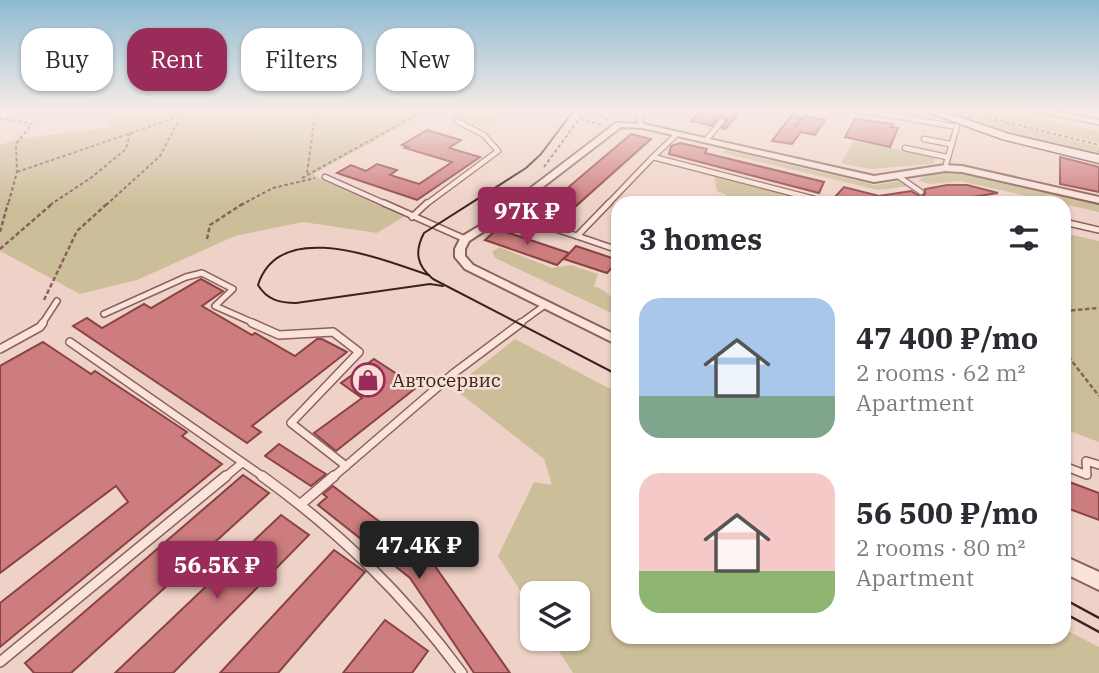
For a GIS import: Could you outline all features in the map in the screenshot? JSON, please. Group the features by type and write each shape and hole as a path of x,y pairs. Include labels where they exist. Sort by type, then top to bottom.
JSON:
{"street":[{"path":"596,141 465,239 460,248 460,257 469,267 611,338"},
{"path":"712,141 874,179 945,168 962,169 1099,200"},
{"path":"1026,141 1099,159"},
{"path":"1071,567 1099,581"}],"lane":[{"path":"412,217 431,199 498,151 490,141"},
{"path":"616,196 670,141"},
{"path":"937,141 950,144 945,168"},
{"path":"905,148 947,157"},
{"path":"653,158 802,196"},
{"path":"898,176 921,191"},
{"path":"325,177 465,239"},
{"path":"577,236 611,201"},
{"path":"504,212 611,248"},
{"path":"1071,224 1099,230"},
{"path":"104,314 186,277 202,273 233,289 215,306 279,335 333,332 359,352 291,423 346,466"},
{"path":"0,349 40,327 57,301"},
{"path":"301,504 454,373 545,305"},
{"path":"70,342 301,504 368,563 433,631 461,673"},
{"path":"1071,469 1087,475 1086,461 1099,465"},
{"path":"0,662 20,649 242,463"}],"path":[{"path":"0,232 17,172 18,141"},
{"path":"17,172 106,141"},
{"path":"0,249 45,208 92,177 126,149 128,141"},
{"path":"44,300 77,232 160,156 168,141"},
{"path":"307,173 311,141"},
{"path":"302,178 366,141"},
{"path":"536,174 563,141"},
{"path":"207,239 210,225 241,202 302,178 325,177"},
{"path":"1071,310 1099,308"},
{"path":"1071,360 1099,396"}],"shaded area":[{"path":"11,141 374,141 313,174 405,216 377,233 303,222 235,236 137,280 80,294 0,251 0,145"},
{"path":"854,141 936,156 933,164 870,169 841,163"},
{"path":"1044,141 1078,141 1099,147 1099,155"},
{"path":"726,150 875,185 903,181 910,186 878,190 723,153"},
{"path":"950,171 1070,196 1027,196 960,181 930,184 918,180 929,174"},
{"path":"714,175 797,196 726,196 717,191"},
{"path":"1071,196 1099,202 1099,212 1071,206"},
{"path":"1071,235 1099,241 1099,442 1071,432"},
{"path":"499,247 552,268 571,265 598,274 594,286 611,297 611,313 495,258 492,252"},
{"path":"515,339 611,389 611,644 1071,644 1071,633 1099,647 1099,673 573,673 559,651 590,651 590,581 520,581 520,590 498,556 534,482 552,485 544,459 453,388"}],"building":[{"path":"408,141 459,141 449,148 480,157 417,200 337,173 351,165 366,171 377,164 397,170 390,175 419,184 452,162 402,145"},
{"path":"622,141 648,141 567,214 545,207"},
{"path":"865,141 892,141 890,147"},
{"path":"680,143 707,149 705,153 824,182 819,193 669,154 671,146"},
{"path":"1060,157 1099,167 1099,192 1060,184"},
{"path":"967,185 998,193 979,196 922,196 925,189"},
{"path":"844,187 879,196 836,196"},
{"path":"911,191 919,196 879,196"},
{"path":"497,229 569,253 557,265 485,240"},
{"path":"576,246 611,258 611,269 607,273 564,259"},
{"path":"201,279 223,291 202,306 252,335 255,333 295,356 317,339 347,352 252,426 261,432 247,443 73,326 87,318 102,328 144,304 151,308"},
{"path":"43,342 91,374 95,371 187,432 182,436 222,464 0,647 0,603 128,502 116,486 0,573 0,366"},
{"path":"374,359 417,387 336,451 314,433 362,398 341,383"},
{"path":"279,444 326,474 311,486 265,456"},
{"path":"243,475 269,493 71,673 34,673 25,663"},
{"path":"1071,483 1099,493 1099,520 1071,510"},
{"path":"333,486 432,562 510,673 474,673 410,578 318,505 327,497 323,494"},
{"path":"281,515 309,535 173,673 115,673"},
{"path":"334,550 365,572 278,673 220,673"},
{"path":"385,620 428,651 412,673 343,673"}],"tram line":[{"path":"429,275 420,264 418,252 424,233 526,168 550,141"},
{"path":"429,275 361,254 310,248 288,252 270,264 258,285 274,300 296,303 430,284 443,286"},
{"path":"429,275 611,371"},
{"path":"1071,603 1099,618"},
{"path":"1071,617 1099,632"}],"place":[{"name":"Автосервис","path":"368,380"}]}
